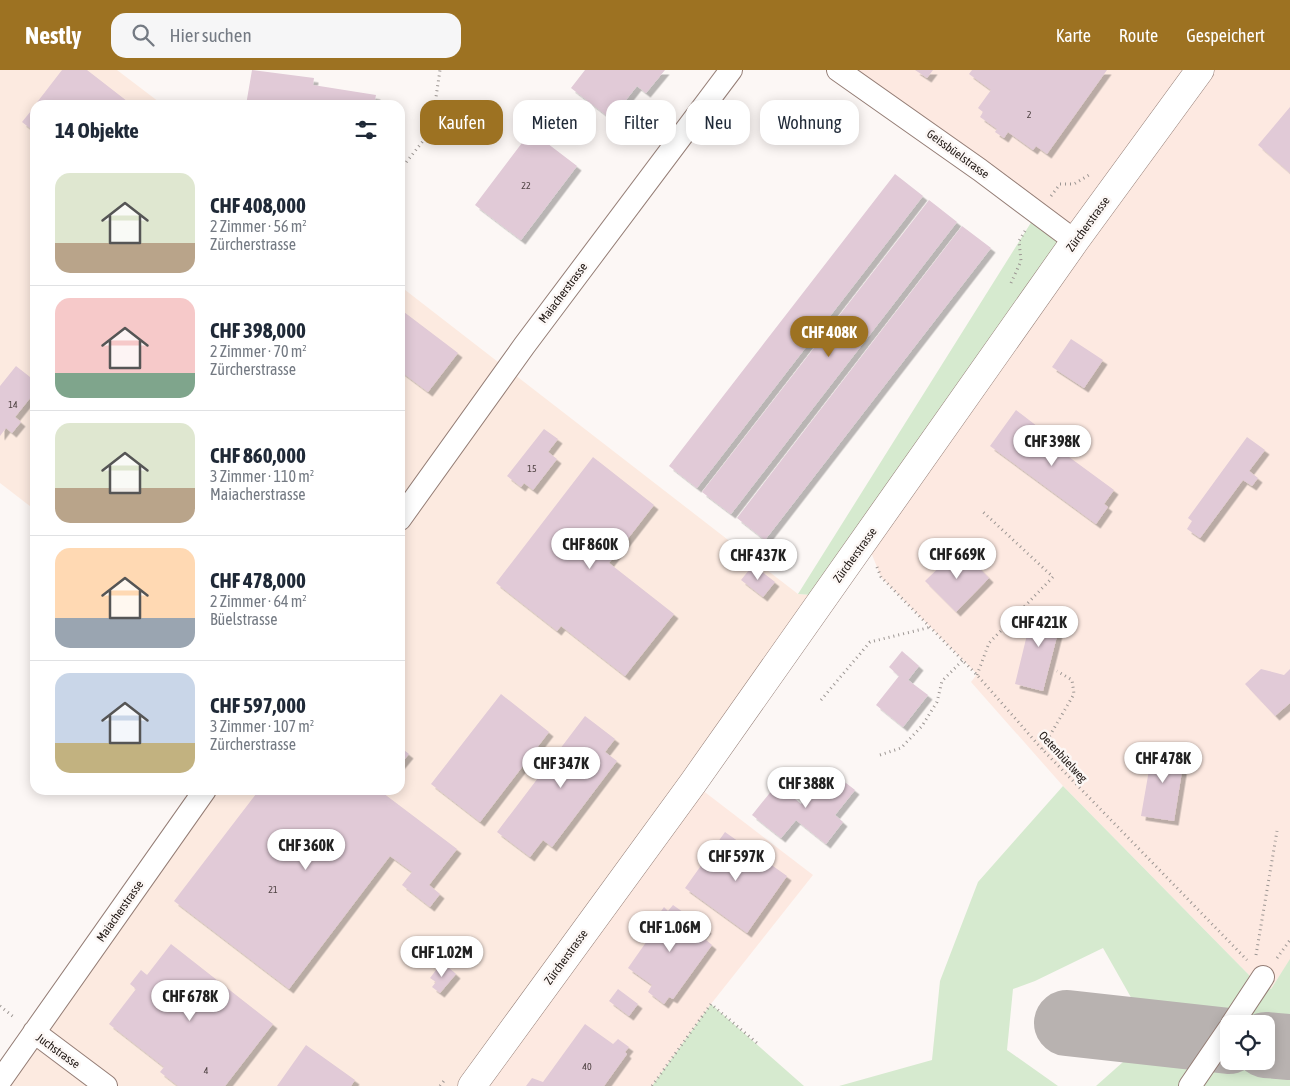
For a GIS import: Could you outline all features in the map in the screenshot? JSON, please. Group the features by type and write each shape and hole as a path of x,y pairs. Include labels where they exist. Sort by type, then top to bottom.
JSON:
{"main road":[{"name":"Zürcherstrasse","path":"472,1086 693,783 1075,241 1200,70"}],"street":[{"name":"Maiacherstrasse","path":"405,512 530,338 731,70"},
{"name":"Geissbüelstrasse","path":"838,70 958,154 1075,241"},
{"name":"Maiacherstrasse","path":"34,1032 202,795"},
{"path":"1238,1015 1263,977"},
{"name":"Juchstrasse","path":"0,1081 34,1032 106,1086"},
{"path":"1190,1086 1220,1042"}],"path":[{"path":"405,164 431,131 440,70"},
{"path":"1037,214 1060,184 1074,184 1094,172"},
{"path":"977,675 989,643 1052,577 981,510"},
{"name":"Oetenbüelweg","path":"866,540 881,577 963,660 1042,749 1263,977"},
{"path":"820,700 870,642 931,627"},
{"path":"880,755 901,748 922,726 937,702 942,681 963,660"},
{"path":"1042,749 1074,694 1072,680 1057,670"},
{"path":"1263,977 1256,953 1277,831"},
{"path":"652,1086 711,1004 758,1043"}],"shaded area":[{"path":"0,70 117,70 156,100 30,100 30,506 0,483"},
{"path":"838,70 1290,70 1290,960 1271,989 1250,976 1063,786 971,682 977,674 881,577 866,540 1075,241"},
{"path":"405,290 798,594 825,596 472,1086 0,1086 202,795 405,795"},
{"path":"693,783 813,875 711,1004 652,1086 472,1086"}],"green space":[{"path":"1037,213 1075,241 826,596 798,594"},
{"path":"1063,786 1250,976 1271,989 1290,959 1290,1029 1275,1028 1275,1015 1220,1015 1220,1021 1137,1008 1103,948 1035,981 1013,989 1007,1050 1058,1086 839,1086 932,1060 940,981 978,882"},
{"path":"711,1004 804,1086 652,1086"},
{"path":"1132,1054 1220,1059 1220,1070 1275,1070 1275,1065 1290,1066 1290,1086 1096,1086"}],"building":[{"path":"62,70 87,70 126,100 39,100"},
{"path":"252,70 314,78 313,85 376,95 375,100 247,100"},
{"path":"585,70 665,70 646,93 637,86 626,100 606,100 606,115 596,107 596,100 586,100 571,88"},
{"path":"915,70 933,70 927,78"},
{"path":"972,70 1107,70 1047,154 1036,146 1033,150 1008,132 1004,138 995,132 997,129 980,117 983,112 978,108 991,90 969,74"},
{"path":"1290,107 1290,173 1258,145"},
{"path":"30,112 30,128 22,122"},
{"path":"520,145 549,145 577,166 521,240 475,205"},
{"path":"895,174 923,196 697,488 669,466"},
{"path":"929,200 957,222 731,514 702,492"},
{"path":"962,226 991,248 765,540 737,518"},
{"path":"405,313 458,353 428,392 405,375"},
{"path":"1071,339 1103,360 1084,388 1052,367"},
{"path":"16,366 30,377 30,398 15,417 21,422 12,433 6,428 0,436 0,386"},
{"path":"1016,410 1042,430 1039,435 1114,490 1104,504 1108,507 1096,524 990,446"},
{"path":"544,429 558,439 548,452 557,459 533,490 524,483 521,487 507,476"},
{"path":"1247,437 1265,450 1249,471 1258,478 1252,486 1243,480 1200,538 1187,529 1192,521 1188,518"},
{"path":"593,457 654,505 609,563 674,614 625,676 561,626 557,631 496,583"},
{"path":"959,548 989,578 956,612 925,581"},
{"path":"753,565 775,582 763,597 741,580"},
{"path":"1034,606 1063,613 1043,691 1015,684"},
{"path":"902,651 919,666 908,680 928,695 903,727 876,705 899,676 889,667"},
{"path":"1261,669 1284,675 1290,669 1290,703 1275,716 1245,684"},
{"path":"501,694 549,732 480,822 431,784"},
{"path":"585,716 615,739 605,752 617,761 552,847 543,840 530,857 497,832"},
{"path":"1153,747 1185,753 1174,821 1141,816"},
{"path":"405,751 409,754 405,759"},
{"path":"833,773 855,790 835,815 843,822 826,844 796,820 781,838 752,815 777,784 801,804 810,791 815,795"},
{"path":"255,795 386,795 457,849 429,885 440,894 430,907 402,885 412,872 390,856 289,989 174,901"},
{"path":"725,832 787,876 747,933 685,888"},
{"path":"673,905 707,929 701,936 712,945 673,999 669,997 664,1004 648,992 652,985 628,968 649,938 644,935 664,907 668,911"},
{"path":"171,944 273,1024 225,1086 178,1086 160,1072 164,1067 109,1024 136,989 130,984 141,970 147,975"},
{"path":"440,965 445,970 448,967 456,974 440,993 432,987 436,982 430,978"},
{"path":"618,989 638,1004 629,1016 609,1001"},
{"path":"585,1024 613,1044 618,1039 629,1047 625,1052 627,1054 604,1086 526,1086 532,1078 543,1082"},
{"path":"306,1045 355,1080 351,1086 277,1086"}],"taxiway":[{"path":"1067,1023 1220,1040"},
{"path":"1275,1046 1290,1047"}]}
